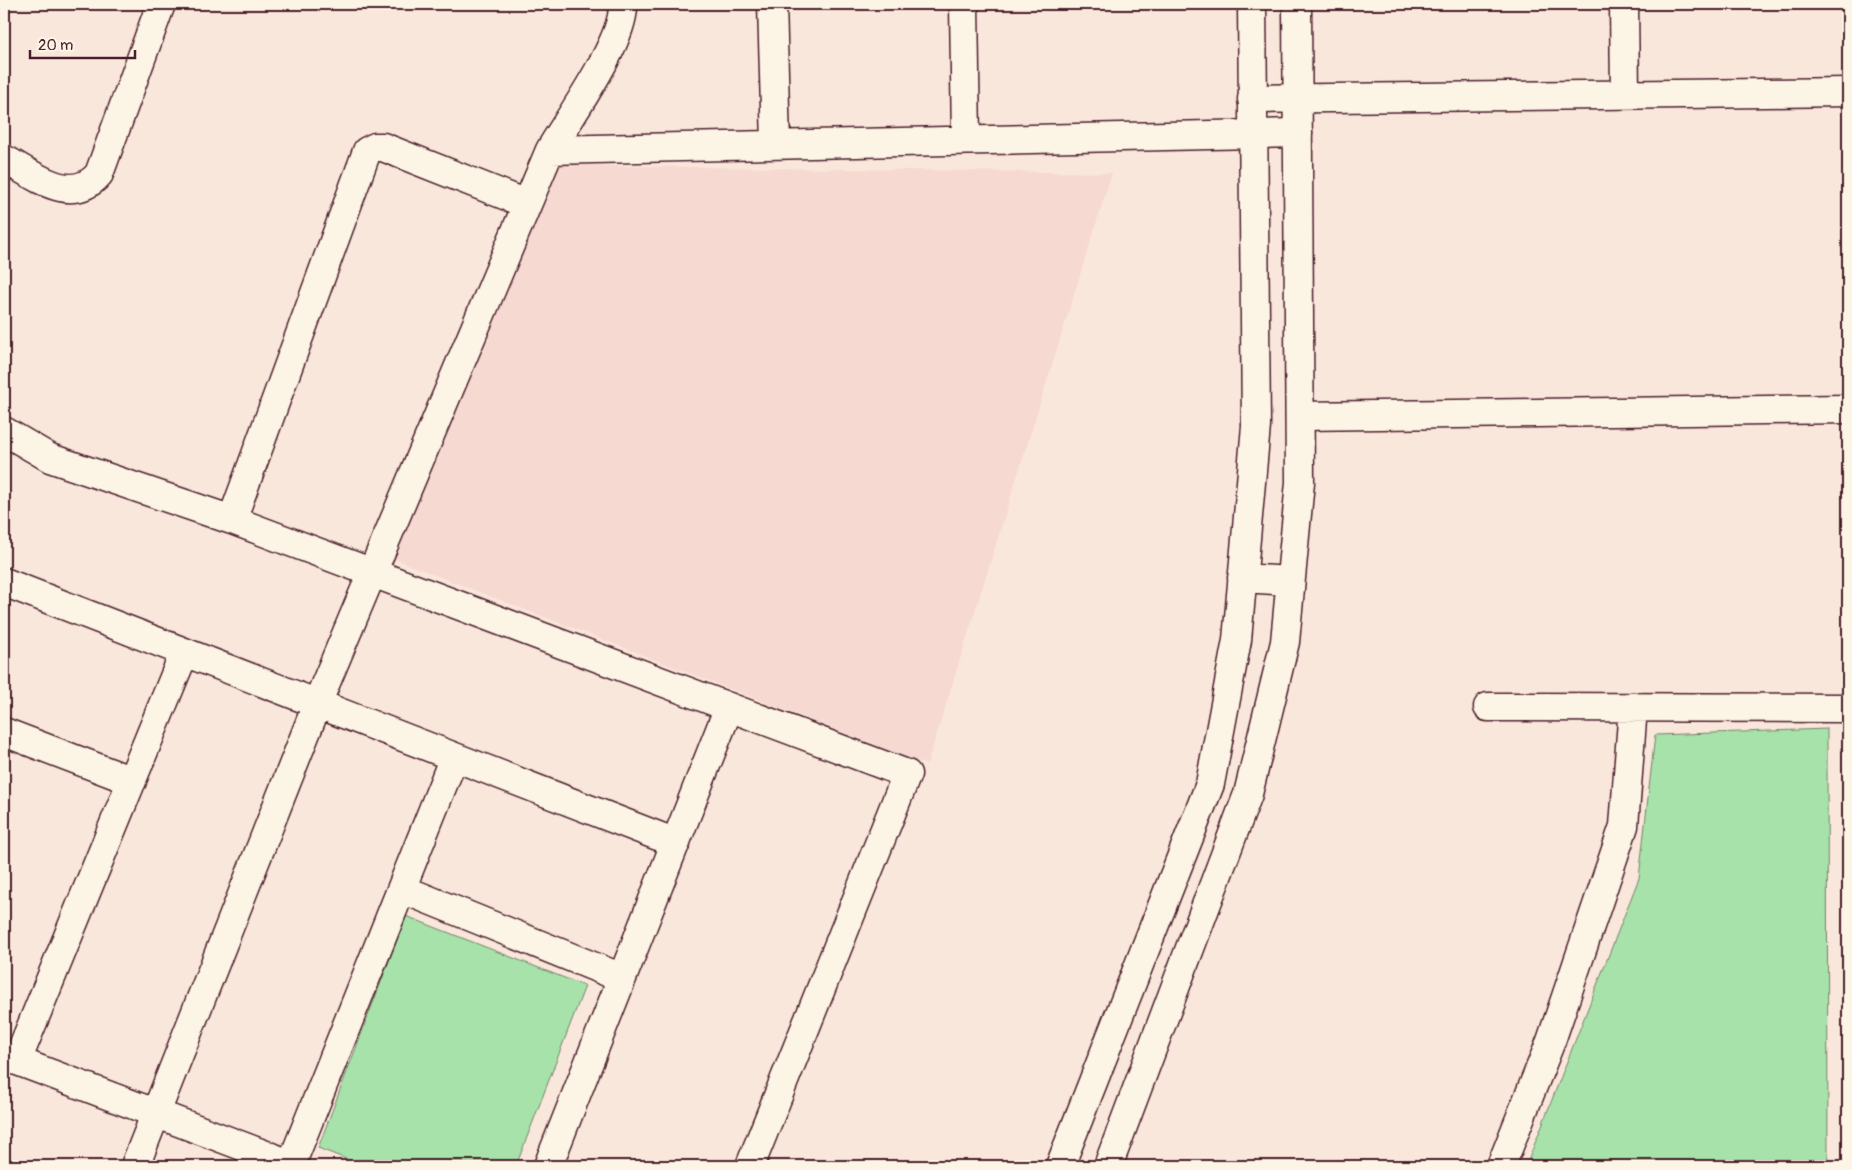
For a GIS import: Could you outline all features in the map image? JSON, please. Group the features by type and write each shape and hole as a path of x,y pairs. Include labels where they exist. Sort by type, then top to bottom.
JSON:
{"street":[{"path":"4,160 56,186 69,189 81,188 91,183 99,174 160,4"},
{"path":"135,1166 318,704 372,573 550,150 611,47 624,14 623,4"},
{"path":"772,4 776,144"},
{"path":"964,4 966,140"},
{"path":"1060,1166 1210,784 1237,640 1256,426 1252,4"},
{"path":"1108,1166 1248,794 1285,642 1300,482 1297,4"},
{"path":"1624,4 1625,94"},
{"path":"1252,99 1848,92"},
{"path":"550,150 1298,133"},
{"path":"232,520 367,151 375,147 383,147 527,204"},
{"path":"1300,416 1848,408"},
{"path":"4,431 50,458 232,520 907,774 750,1166"},
{"path":"1242,578 1290,581"},
{"path":"4,582 676,843"},
{"path":"184,652 132,781 10,1059 293,1165 454,757"},
{"path":"548,1166 730,707"},
{"path":"1488,707 1848,708"},
{"path":"1501,1166 1551,1041 1624,826 1633,708"},
{"path":"4,732 132,781"},
{"path":"402,889 622,978"}],"shaded area":[{"path":"557,165 1112,173 927,765 394,559"}],"green space":[{"path":"1827,729 1828,1166 1526,1166 1639,878 1655,735"},
{"path":"406,916 585,986 516,1166 364,1166 318,1148"}]}
